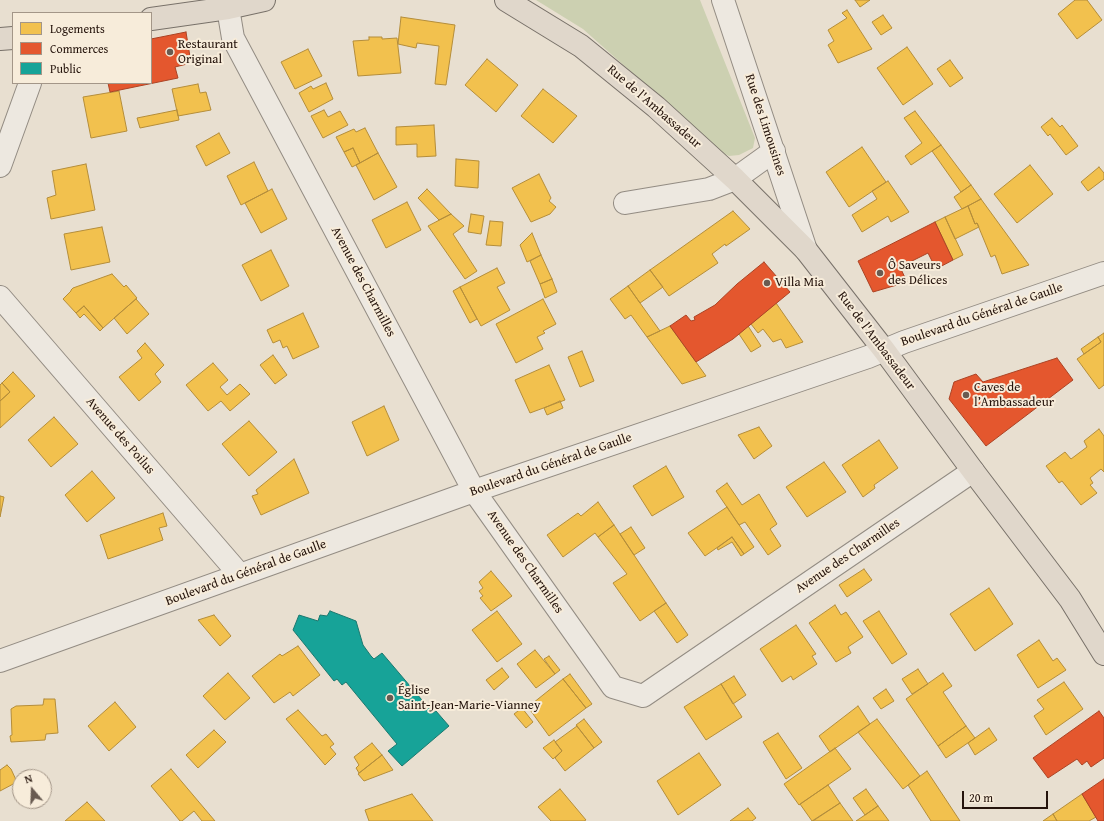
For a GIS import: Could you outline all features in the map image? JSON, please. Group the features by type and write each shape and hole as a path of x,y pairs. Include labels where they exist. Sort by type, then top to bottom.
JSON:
{"main road":[{"path":"152,18 228,8 264,0"},
{"name":"Rue de l'Ambassadeur","path":"511,2 581,46 656,107 734,179 806,250 884,350 1070,599 1104,654"},
{"path":"0,39 12,38"}],"street":[{"name":"Rue des Limousines","path":"723,0 806,250"},
{"name":"Avenue des Charmilles","path":"228,8 233,38 474,491 613,687 643,696 973,471"},
{"path":"0,166 30,84"},
{"path":"625,203 709,189 734,179 774,151"},
{"name":"Boulevard du Général de Gaulle","path":"0,661 474,491 858,361 911,339 1101,277"},
{"name":"Avenue des Poilus","path":"0,297 240,575"}],"green space":[{"path":"536,0 700,0 755,138 753,148 739,155 729,156 721,152 583,29"}],"building: Logements":[{"path":"855,0 870,0 860,7"},
{"path":"1075,0 1087,0 1102,20 1077,39 1058,14"},
{"path":"847,10 872,49 838,63 828,45 834,41 828,30 847,18 842,13"},
{"path":"883,15 892,28 881,35 872,22"},
{"path":"401,17 455,25 446,85 435,84 439,46 417,43 416,48 398,44"},
{"path":"369,37 382,37 382,39 397,38 401,73 358,76 353,41 369,40"},
{"path":"907,47 933,84 903,105 877,68"},
{"path":"308,49 322,76 295,89 281,62"},
{"path":"487,59 518,85 496,112 465,85"},
{"path":"950,60 963,78 950,87 937,69"},
{"path":"326,83 333,99 309,112 299,93 311,86 313,89"},
{"path":"198,84 200,93 206,92 211,110 178,116 172,89"},
{"path":"543,89 577,116 553,143 521,116"},
{"path":"119,91 127,131 91,138 83,97"},
{"path":"177,110 179,120 140,128 137,118"},
{"path":"324,110 328,117 340,111 348,125 323,138 311,116"},
{"path":"915,111 941,145 911,165 905,156 922,143 904,118"},
{"path":"1052,118 1060,127 1062,125 1078,146 1066,155 1050,134 1048,136 1041,127"},
{"path":"434,125 436,156 417,157 417,144 396,145 396,127"},
{"path":"365,128 378,153 360,163 353,148 344,152 336,137 354,129 356,132"},
{"path":"219,133 230,153 206,166 196,146"},
{"path":"941,145 971,185 961,192 932,151"},
{"path":"862,147 886,182 849,207 826,172"},
{"path":"353,148 360,163 352,167 344,152"},
{"path":"378,153 397,187 374,200 356,165"},
{"path":"456,159 479,161 478,188 455,186"},
{"path":"254,162 268,191 241,205 227,176"},
{"path":"86,164 95,210 51,219 47,198 56,195 52,171"},
{"path":"1030,165 1053,194 1017,223 994,194"},
{"path":"1099,167 1104,173 1104,179 1088,191 1081,182"},
{"path":"539,174 551,198 549,201 556,207 550,214 531,222 512,188"},
{"path":"888,181 909,212 891,222 888,216 862,232 852,215 877,199 872,191"},
{"path":"971,185 981,199 962,209 954,197"},
{"path":"272,189 287,219 261,233 245,203"},
{"path":"427,189 451,214 439,220 418,198"},
{"path":"981,199 1029,265 1002,274 995,255 991,257 977,223 975,224 968,206"},
{"path":"407,202 421,230 386,248 372,220"},
{"path":"968,206 975,224 977,223 979,227 955,239 945,217"},
{"path":"733,211 750,229 726,246 725,244 712,254 718,263 669,296 650,270"},
{"path":"451,214 464,226 453,234 477,271 465,279 428,226"},
{"path":"471,214 484,216 481,234 468,232"},
{"path":"945,217 963,255 953,260 935,222"},
{"path":"490,221 503,222 501,246 486,245"},
{"path":"102,227 110,262 71,270 64,234"},
{"path":"532,233 541,255 527,262 520,245"},
{"path":"271,250 289,286 261,301 242,265"},
{"path":"541,255 552,279 540,284 530,261"},
{"path":"497,268 505,283 497,287 510,310 481,326 460,287"},
{"path":"650,270 663,287 640,303 628,286"},
{"path":"112,274 124,287 126,285 137,298 103,328 84,306 76,313 63,299 73,288"},
{"path":"552,279 557,292 545,298 540,284"},
{"path":"628,286 660,331 647,337 631,315 625,319 610,299"},
{"path":"460,287 477,319 470,323 453,291"},
{"path":"136,299 149,314 127,334 114,318"},
{"path":"543,299 556,324 543,331 545,333 537,337 543,349 516,363 496,324"},
{"path":"776,303 803,342 786,348 781,339 773,342 763,329 758,333 751,324"},
{"path":"84,306 103,328 100,331 84,314 80,318 76,313"},
{"path":"303,313 319,347 293,359 287,346 283,348 280,340 273,343 267,330"},
{"path":"670,326 706,376 682,384 647,337"},
{"path":"748,326 761,346 751,352 739,334"},
{"path":"1104,333 1104,385 1099,389 1077,359 1101,342 1098,337"},
{"path":"1098,337 1101,342 1084,354 1081,349"},
{"path":"145,343 164,365 155,374 161,382 139,401 119,377 142,358 137,351"},
{"path":"582,351 594,381 580,387 568,357"},
{"path":"273,355 287,375 275,384 260,365"},
{"path":"213,363 228,380 220,387 227,395 240,384 250,394 230,411 221,401 208,411 186,385"},
{"path":"549,365 565,400 530,413 515,380"},
{"path":"13,372 35,396 0,428 0,401 10,392 2,383"},
{"path":"2,383 10,392 0,401 0,385"},
{"path":"560,401 563,408 547,415 544,408"},
{"path":"384,406 399,440 367,456 352,422"},
{"path":"54,417 78,444 51,467 28,440"},
{"path":"249,421 277,452 249,476 222,444"},
{"path":"759,427 772,446 754,459 738,435"},
{"path":"1099,429 1104,436 1104,472 1101,469 1090,478 1093,483 1090,485 1097,493 1081,505 1062,481 1059,483 1046,466 1065,452 1071,459 1087,447 1084,441"},
{"path":"879,440 898,468 874,485 875,488 863,497 842,465"},
{"path":"294,459 309,493 261,515 252,496 258,494 256,490"},
{"path":"824,462 846,492 807,517 786,487"},
{"path":"666,466 684,497 652,516 633,486"},
{"path":"92,471 115,498 87,522 65,495"},
{"path":"727,483 742,505 759,494 777,524 770,529 781,546 768,555 745,522 739,525 716,491"},
{"path":"0,496 4,497 0,517"},
{"path":"598,502 614,525 598,537 595,533 563,557 547,535 578,513 581,516"},
{"path":"727,507 754,547 744,554 732,537 705,556 688,533"},
{"path":"163,513 167,526 159,528 163,540 108,559 100,535"},
{"path":"614,525 666,603 640,621 613,583 627,574 598,537"},
{"path":"631,527 645,548 634,555 620,534"},
{"path":"732,537 744,554 741,556 732,542 718,550 717,548"},
{"path":"864,569 872,580 847,597 839,585"},
{"path":"491,571 512,596 491,611 480,598 483,596 479,591 483,588 479,582"},
{"path":"989,588 1013,624 975,651 950,614"},
{"path":"666,603 688,635 677,643 654,611"},
{"path":"835,605 841,615 846,612 863,637 848,647 851,653 836,662 809,623"},
{"path":"497,611 522,644 497,662 472,630"},
{"path":"879,611 907,654 892,664 863,621"},
{"path":"214,615 231,636 220,646 198,620"},
{"path":"796,625 816,654 812,656 817,664 793,680 791,676 782,682 760,649"},
{"path":"1039,640 1053,661 1057,658 1066,670 1038,688 1017,655"},
{"path":"298,646 320,675 293,696 290,692 274,703 252,676 280,654 282,656"},
{"path":"535,650 555,674 536,688 517,664"},
{"path":"549,656 560,670 555,674 544,659"},
{"path":"502,668 509,677 494,690 486,680"},
{"path":"918,669 928,684 912,694 902,679"},
{"path":"228,673 250,698 225,720 203,696"},
{"path":"943,673 952,686 943,692 966,726 938,746 906,699"},
{"path":"570,674 592,704 586,708 563,679"},
{"path":"734,676 746,695 733,704 721,684"},
{"path":"563,679 586,708 549,736 528,707"},
{"path":"1064,682 1083,709 1046,735 1034,716 1044,709 1037,700"},
{"path":"721,684 742,717 706,740 684,707"},
{"path":"886,689 894,701 881,709 873,698"},
{"path":"44,699 55,699 58,733 46,734 45,740 11,742 11,709 16,706 43,705"},
{"path":"115,702 136,727 109,751 88,726"},
{"path":"858,706 870,724 830,752 819,736"},
{"path":"522,708 533,722 526,728 514,714"},
{"path":"298,710 322,736 326,734 334,744 330,747 336,754 325,765 286,719"},
{"path":"584,719 602,742 594,748 576,725"},
{"path":"877,719 920,776 903,789 858,732"},
{"path":"577,726 594,748 565,771 555,758 562,751 555,742"},
{"path":"966,726 975,738 946,758 938,746"},
{"path":"989,728 997,740 975,755 968,743"},
{"path":"214,730 226,742 198,768 186,755"},
{"path":"778,733 802,768 786,779 763,742"},
{"path":"554,740 562,751 553,759 543,748"},
{"path":"372,743 382,755 359,773 356,768 359,765 354,757"},
{"path":"835,748 851,769 799,805 784,784"},
{"path":"699,753 721,785 678,815 657,781"},
{"path":"382,755 393,770 364,781 358,774"},
{"path":"7,765 11,769 12,785 0,791 0,770"},
{"path":"171,769 215,821 202,821 194,811 180,821 151,786"},
{"path":"927,771 960,821 931,821 908,785"},
{"path":"828,785 840,803 812,821 800,804"},
{"path":"560,789 586,820 551,821 538,807"},
{"path":"866,789 878,806 865,815 853,798"},
{"path":"412,794 433,821 369,821 365,810"},
{"path":"1082,794 1096,817 1089,821 1057,821 1053,814"},
{"path":"87,802 105,821 65,821"},
{"path":"840,803 853,821 813,821"},
{"path":"878,806 889,821 856,821 865,815"},
{"path":"748,808 756,818 752,821 730,821"},
{"path":"1053,814 1057,821 1043,821"}],"building: Commerces":[{"name":"Restaurant Original","path":"186,32 191,63 175,67 178,78 152,83 152,39"},
{"name":"Restaurant Original","path":"108,84 149,84 110,92"},
{"path":"935,222 953,260 936,269 928,253 900,267 907,282 873,292 858,261"},
{"path":"764,262 790,292 733,339 696,362 670,326 686,315 691,321 695,320 694,317 715,305 737,284"},
{"path":"1057,358 1073,380 986,446 949,399 954,382 976,374 983,382"},
{"path":"1099,711 1104,718 1104,758 1091,767 1087,761 1082,765 1077,759 1048,778 1033,758"},
{"path":"1104,779 1104,821 1098,821 1082,794"}],"building: Public":[{"name":"Église Saint-Jean-Marie-Vianney","path":"330,611 356,621 363,645 371,656 374,659 382,653 433,713 436,711 449,726 402,766 388,751 397,744 346,682 342,685 337,679 334,681 293,630 299,615 318,621 320,615 327,616"}],"place":[{"name":"Restaurant Original","path":"170,52"},
{"name":"Ô Saveurs des Délices","path":"880,273"},
{"name":"Villa Mia","path":"767,283"},
{"name":"Caves de l’Ambassadeur","path":"966,395"},
{"name":"Église Saint-Jean-Marie-Vianney","path":"390,698"}]}
